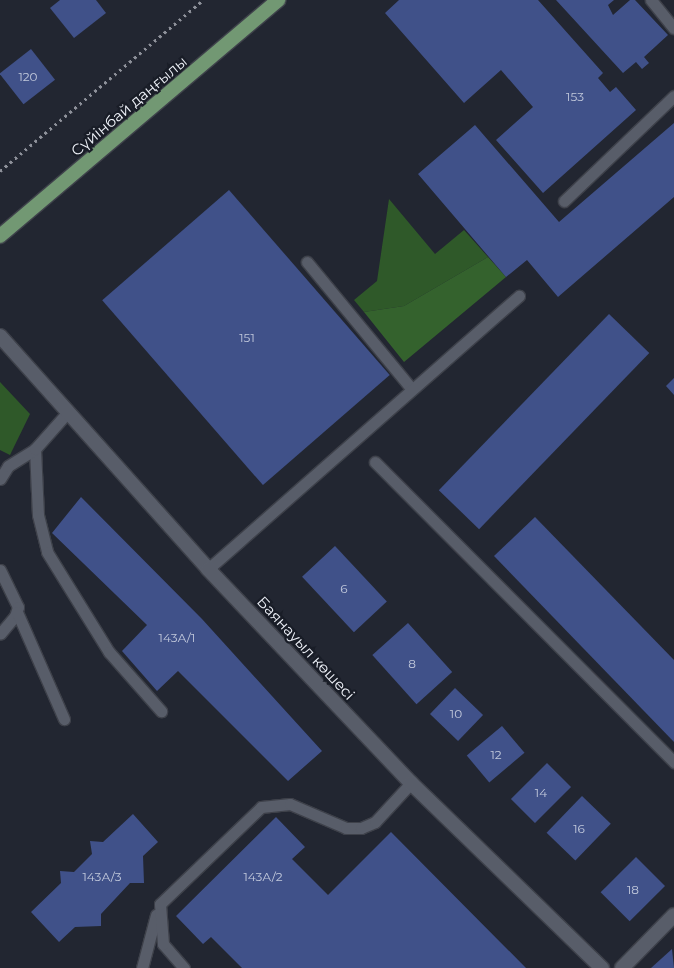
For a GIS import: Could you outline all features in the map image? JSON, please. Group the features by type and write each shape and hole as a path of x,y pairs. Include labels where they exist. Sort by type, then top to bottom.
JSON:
{"main road":[{"name":"Сүйінбай даңғылы","path":"0,236 278,0"},
{"name":"Баянауыл көшесі","path":"0,336 208,569 411,783 602,968"},
{"path":"622,968 674,915"}],"lane":[{"path":"651,0 674,28"},
{"path":"564,201 674,96"},
{"path":"307,262 411,388"},
{"path":"208,569 411,388 519,296"},
{"path":"0,478 4,465 35,449 67,413"},
{"path":"35,449 38,515 47,552 109,652 162,711"},
{"path":"375,462 674,762"},
{"path":"0,570 18,608 17,612 64,719"},
{"path":"0,634 17,612"},
{"path":"142,968 160,904 261,807 290,804 346,828 360,828 375,822 411,783"},
{"path":"160,904 163,944 184,968"}],"path":[{"path":"0,171 204,0"}],"green space":[{"path":"389,199 435,254 464,230 488,257 404,306 364,312 354,300 377,281"},
{"path":"488,257 506,277 404,362 364,312 404,306"},
{"path":"0,382 30,414 10,455 0,450"}],"building":[{"path":"60,0 96,0 106,13 74,38 50,8"},
{"path":"399,0 538,0 603,73 598,78 610,92 616,87 636,110 543,193 496,140 533,107 501,70 464,103 385,13"},
{"path":"556,0 614,0 608,5 613,15 630,0 635,0 668,35 644,57 649,63 642,69 636,62 623,73"},
{"path":"31,49 55,80 23,104 0,73"},
{"path":"674,123 674,197 558,297 527,260 506,277 418,174 475,125 559,222"},
{"path":"229,190 390,375 263,485 102,300"},
{"path":"609,314 649,353 479,529 439,490"},
{"path":"674,378 674,395 666,386"},
{"path":"81,497 202,619 322,751 288,781 178,671 157,691 122,651 147,625 52,533"},
{"path":"535,517 674,660 674,742 494,556"},
{"path":"335,546 387,602 354,632 302,577"},
{"path":"408,623 452,672 416,704 372,655"},
{"path":"455,688 483,715 458,741 430,714"},
{"path":"502,726 524,753 489,782 467,756"},
{"path":"547,763 571,787 535,823 511,799"},
{"path":"582,796 611,824 575,860 547,833"},
{"path":"133,814 158,842 143,856 144,883 130,883 101,914 101,926 75,927 59,942 31,912 61,883 60,871 74,872 92,854 90,841 103,842"},
{"path":"276,817 305,847 292,859 328,895 391,832 526,968 242,968 211,937 203,944 176,916"},
{"path":"636,857 665,886 630,921 601,892"},
{"path":"672,949 674,968 651,968"}]}
